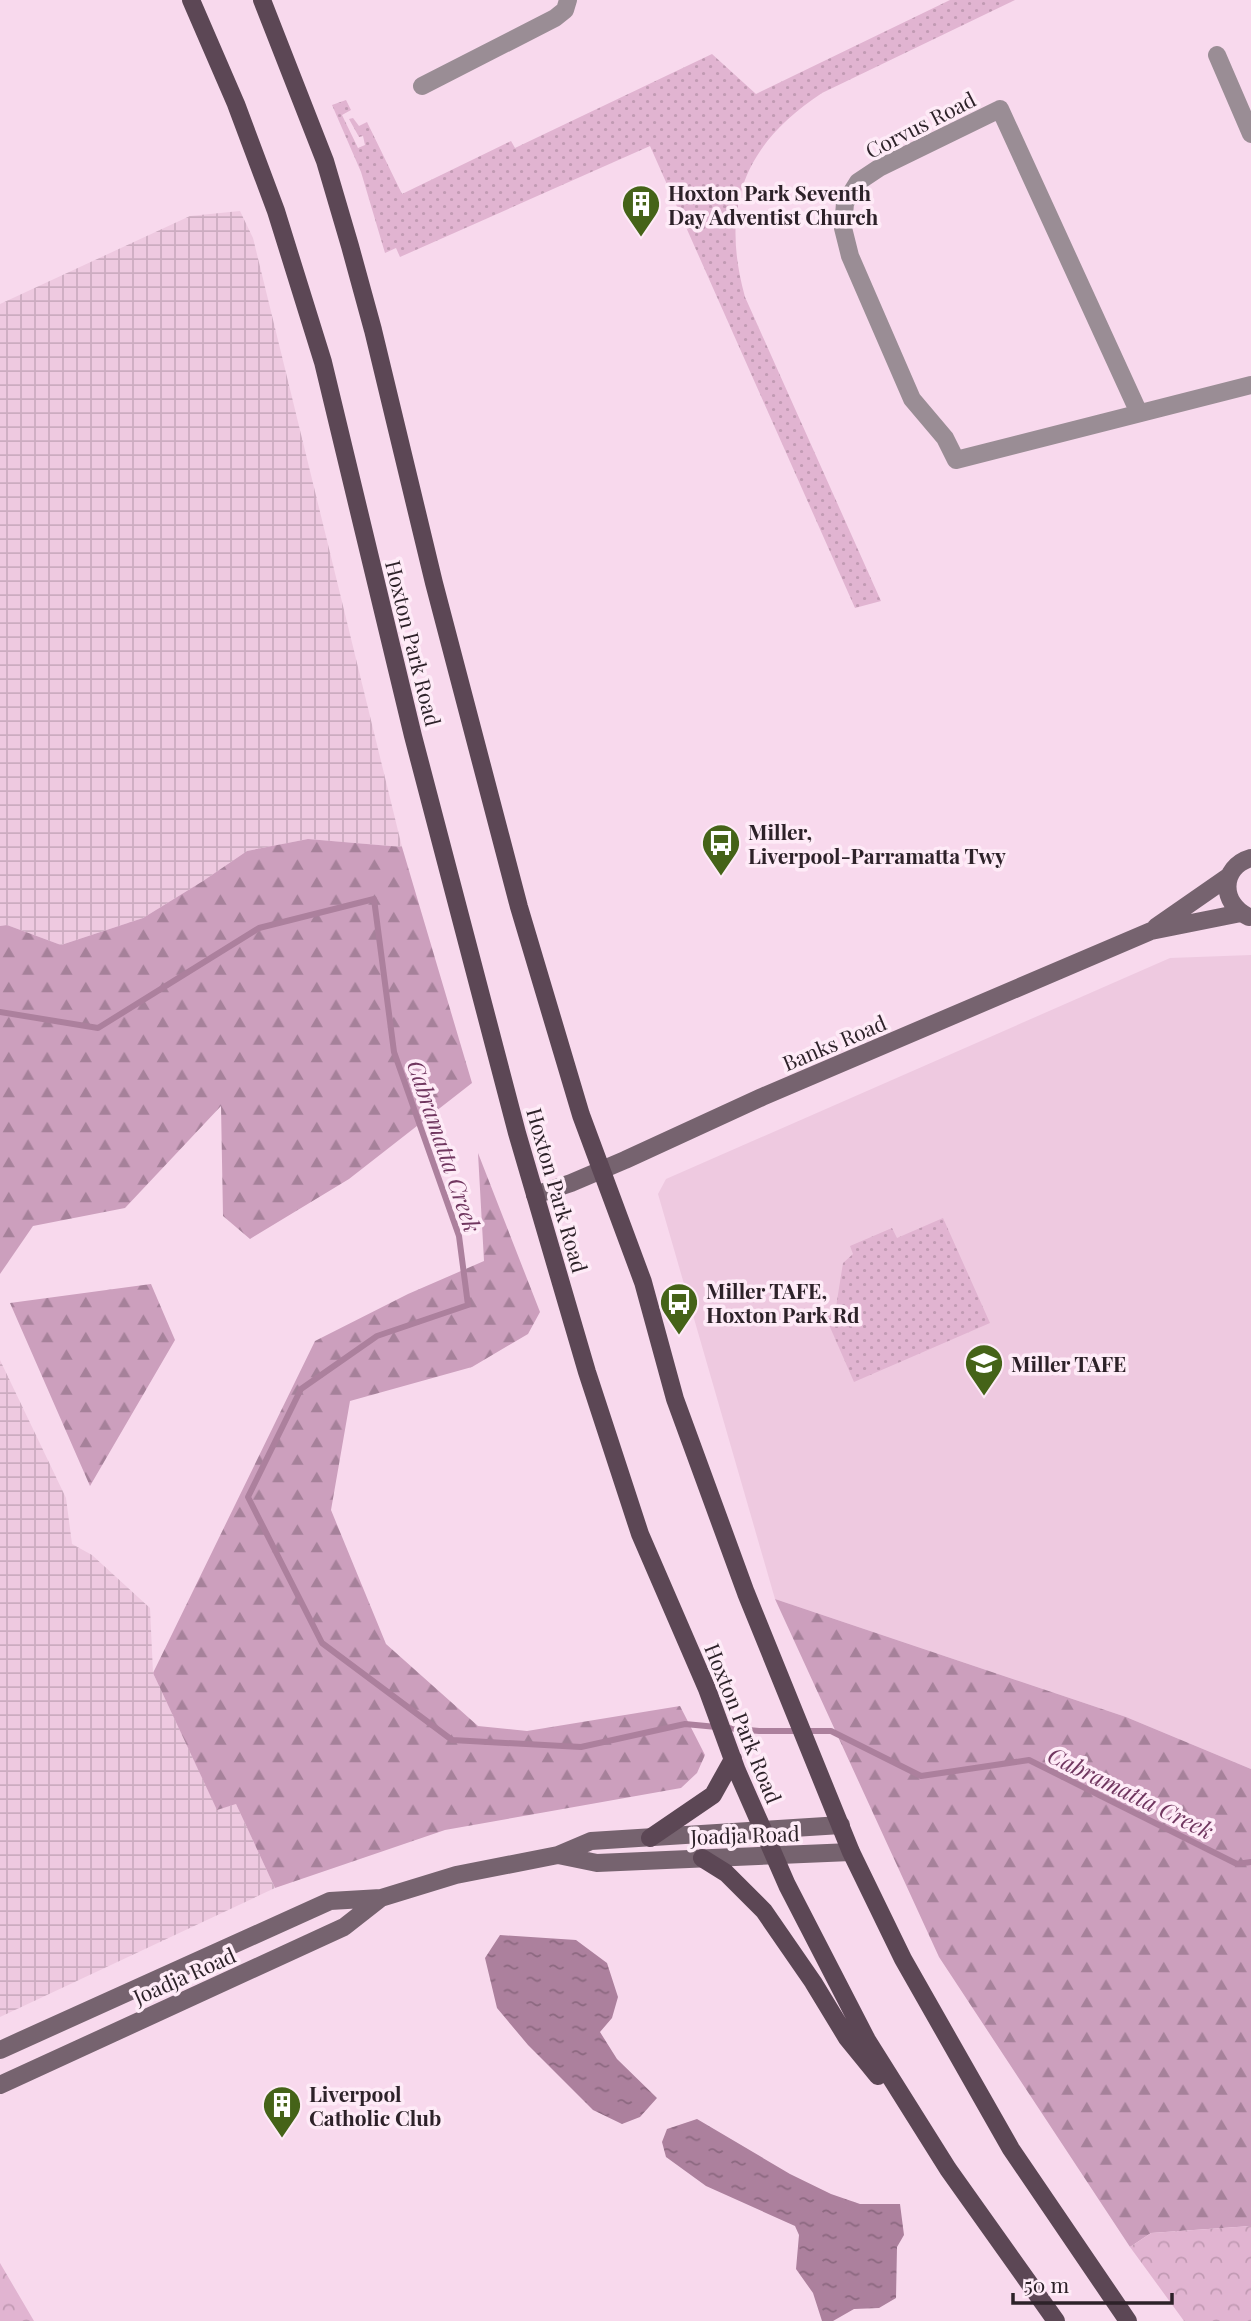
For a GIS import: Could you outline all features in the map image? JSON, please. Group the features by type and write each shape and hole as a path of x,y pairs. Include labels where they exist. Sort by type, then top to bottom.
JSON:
{"main road":[{"name":"Hoxton Park Road","path":"191,0 236,104 276,211 323,362 458,916 587,1372 640,1534 707,1689 732,1767 867,2040 922,2130 1056,2321"},
{"name":"Hoxton Park Road","path":"262,0 325,161 350,246 519,907 579,1107 643,1282 675,1399 746,1593 851,1852 904,1959 1011,2149 1128,2321"},
{"name":"Banks Road","path":"535,1195 600,1170 762,1097 1151,931 1228,877 1233,868 1251,858"},
{"path":"1228,877 1227,894 1246,915"},
{"name":"Banks Road","path":"1151,931 1246,915"},
{"path":"650,1838 713,1795 732,1767"},
{"name":"Joadja Road","path":"0,2050 330,1901 380,1898 456,1875 558,1855 591,1841 841,1825"},
{"name":"Joadja Road","path":"558,1855 597,1863 851,1852"},
{"path":"702,1858 726,1873 764,1911 813,1982 847,2038 922,2130"},
{"name":"Joadja Road","path":"0,2085 344,1927 380,1898"}],"street":[{"path":"422,86 555,18 565,10 568,0"},
{"path":"1217,55 1251,134"},
{"name":"Corvus Road","path":"1139,413 1000,109 879,167 858,182 845,203 843,228 850,256 912,399 945,438 956,460 1251,385"}],"shaded area":[{"path":"240,211 253,238 402,847 308,839 247,851 143,918 61,945 7,925 0,926 0,304 190,216"},
{"name":"Miller TAFE","path":"1251,955 1251,1769 1126,1717 775,1599 658,1194 666,1179 1170,958"},
{"path":"0,1360 66,1498 72,1544 92,1555 150,1608 153,1673 217,1809 236,1804 275,1888 0,2017"}],"green space":[{"path":"950,0 1015,0 822,93 795,113 757,156 745,180 738,206 738,264 745,297 881,601 855,608 650,146 400,257 396,248 385,253 361,172 332,105 346,100 351,110 342,115 358,148 365,145 363,136 359,137 349,119 353,118 359,126 367,122 402,194 511,141 515,148 712,54 756,94"},
{"path":"308,839 402,847 472,1083 349,1179 250,1239 223,1216 221,1106 125,1208 33,1226 0,1274 0,926 7,925 61,945 143,918 247,851"},
{"path":"478,1153 540,1312 528,1334 472,1367 350,1401 331,1510 386,1644 478,1726 527,1731 680,1706 705,1755 697,1773 681,1788 445,1830 275,1888 236,1804 217,1810 153,1673 315,1341 408,1294 484,1261"},
{"path":"943,1218 990,1323 854,1382 826,1318 836,1307 843,1263 853,1254 850,1246 892,1228 897,1238"},
{"path":"151,1284 175,1340 90,1486 10,1303"},
{"path":"775,1599 1126,1717 1251,1769 1251,2226 1151,2233 1130,2247 939,1957"},
{"path":"1251,2226 1251,2321 1184,2321 1130,2247 1151,2233"},
{"path":"0,2263 34,2321 0,2321"}],"water":[{"path":"500,1935 576,1940 607,1963 618,1997 612,2018 600,2032 617,2059 657,2098 640,2117 622,2124 593,2110 528,2045 497,2008 485,1958"},
{"path":"697,2119 790,2174 831,2194 860,2204 900,2204 904,2235 897,2247 896,2298 879,2308 854,2309 833,2321 822,2321 813,2293 796,2269 799,2235 795,2226 706,2186 666,2157 662,2142 667,2129"}],"waterway":[{"name":"Cabramatta Creek","path":"0,1012 98,1028 259,928 374,899 394,1052 459,1236 468,1305 377,1336 301,1389 248,1497 322,1643 452,1740 581,1747 685,1724 759,1731 831,1731 921,1776 1029,1760 1237,1864 1251,1862"}],"place":[{"name":"Hoxton Park Seventh Day Adventist Church","path":"641,238"},
{"name":"Miller, Liverpool-Parramatta Twy","path":"721,877"},
{"name":"Miller TAFE, Hoxton Park Rd","path":"679,1336"},
{"name":"Miller TAFE","path":"984,1397"},
{"name":"Liverpool Catholic Club","path":"282,2139"}]}
